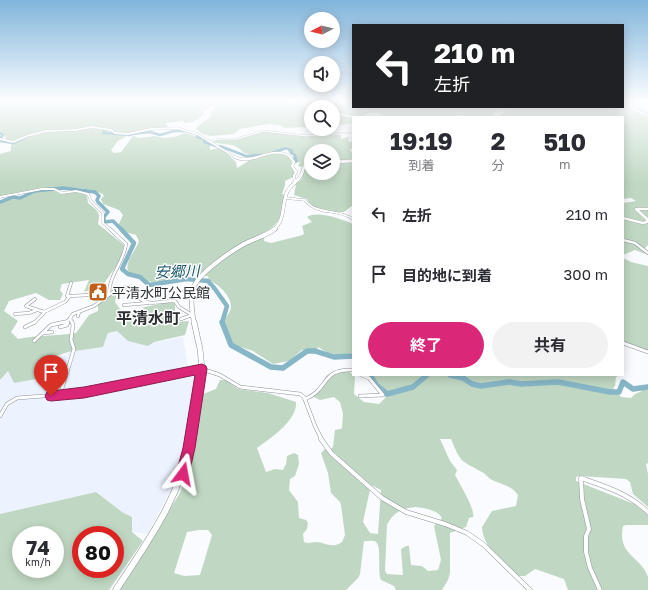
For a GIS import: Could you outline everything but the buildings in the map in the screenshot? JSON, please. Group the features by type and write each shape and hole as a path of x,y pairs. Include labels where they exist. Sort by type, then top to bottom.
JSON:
{"highway":[{"path":"340,162 352,161"},
{"path":"116,590 160,522 183,474 189,448 202,369 202,359 192,315 192,293 195,282 203,274 243,245 269,233 276,228 283,217 285,198 288,190 300,178 304,167"}],"main road":[{"path":"0,139 13,142 24,136 46,131 75,130 91,128"},
{"path":"97,128 111,130 115,133 128,134 177,128 188,130 211,141 241,160 278,152 290,155 294,162 292,166 296,172 294,176 295,183"},
{"path":"624,218 642,223 647,222 647,219 636,210 639,208 648,209"}],"street":[{"path":"211,141 218,138 232,140 265,131 277,131 307,136 321,133 338,134 352,132"},
{"path":"0,197 42,189 54,190 62,193 76,191 88,194 91,201 103,213 102,220 104,225 126,244 126,253 112,279 108,290 109,294"},
{"path":"285,198 305,200 312,208 342,213 352,218"},
{"path":"624,240 635,243 648,253"},
{"path":"70,296 67,296 71,283"},
{"path":"60,327 67,325 73,314 94,306 109,294 124,287 130,286 133,289 135,296 140,300 151,303"},
{"path":"25,327 32,324 44,312 65,302 70,296 109,294"},
{"path":"35,299 26,306 44,312"},
{"path":"124,305 175,301 179,307 192,315"},
{"path":"15,314 29,313 37,310"},
{"path":"78,316 79,312"},
{"path":"182,319 192,315"},
{"path":"34,341 51,325 69,320"},
{"path":"60,395 74,349 70,339 70,332 73,325 69,320"},
{"path":"42,333 52,332"},
{"path":"624,343 648,352"},
{"path":"0,416 7,404 17,398 84,393 202,369 220,375 240,387 303,395 312,420 323,443 330,452 349,467 366,484 387,501 406,511 436,521 471,536 486,547 530,590"},
{"path":"305,399 310,398 319,391 332,373 340,370 352,370"},
{"path":"360,396 382,395 369,378 364,376"},
{"path":"600,590 587,561 586,535 590,529 582,499 580,486 581,478 621,492 637,502 648,512"}],"shaded area":[{"path":"118,331 128,341 154,342 183,337 188,368 198,367 185,463 147,534 132,532 132,517 122,512 95,492 0,514 0,380 8,370 47,377 68,352 103,347 108,333"}],"green space":[{"path":"0,128 166,128 127,136 118,141 111,150 114,153 121,152 133,136 139,138 155,136 164,138 174,137 185,133 204,139 205,142 210,145 210,150 218,148 224,150 236,162 237,168 250,159 275,153 284,153 292,159 291,166 295,172 293,177 285,181 282,194 284,195 283,208 280,218 274,226 263,233 264,241 271,243 303,235 304,233 302,226 312,222 307,217 311,215 317,214 330,216 352,224 352,353 341,355 328,353 318,347 317,350 302,350 289,361 273,364 253,351 234,345 225,325 230,311 230,301 221,288 209,280 208,276 202,276 199,271 174,280 152,282 147,281 139,275 129,273 129,261 139,241 136,235 125,232 118,226 123,215 119,210 103,204 101,199 104,196 103,194 87,189 70,188 59,191 60,194 78,192 87,196 88,203 99,214 98,224 124,245 121,259 103,285 84,292 89,280 62,284 60,290 63,294 60,300 49,300 36,293 9,301 4,311 18,321 11,332 18,339 76,333 89,315 98,311 98,301 118,288 115,302 125,316 145,307 175,301 175,322 189,321 185,335 154,342 148,346 128,341 117,331 108,333 103,347 68,352 53,357 47,377 14,383 8,371 0,380 0,202 25,197 33,193 31,192 0,198 0,154 11,151 11,145 15,142 6,139 4,134 0,132"},
{"path":"196,128 249,128 240,129 234,134 211,136 202,134"},
{"path":"624,128 648,128 648,245 645,248 645,252 648,255 635,250 624,255 624,203 636,201 631,198 624,199"},
{"path":"262,132 304,136 341,135 341,139 349,137 348,141 352,142 352,149 350,150 352,153 352,159 340,161 340,144 304,144 304,166 301,167 298,166 300,162 294,163 293,159 295,156 288,152 289,148 285,146 280,152 258,156 244,153 236,146 211,141 218,139 236,140"},
{"path":"352,162 352,206 344,212 311,207 307,199 294,195 296,184 302,179 304,170 304,180 340,180 340,163"},
{"path":"624,258 631,262 648,266 648,351 624,344"},
{"path":"338,371 349,371 352,376 355,377 354,394 364,402 379,404 386,397 373,376 618,376 616,377 615,386 613,388 621,397 631,398 635,394 642,391 642,389 648,390 648,463 646,464 648,474 648,507 633,494 630,482 626,479 580,476 576,477 576,481 634,504 648,515 648,525 623,526 622,536 623,544 626,550 645,570 648,577 648,590 568,590 564,579 535,569 525,576 518,576 490,548 483,535 482,527 492,511 516,506 518,495 509,487 492,480 465,463 459,457 451,439 440,439 450,461 457,470 455,475 470,502 473,513 473,517 469,518 466,527 450,533 450,573 442,590 396,590 394,586 381,580 379,571 378,545 375,541 364,541 360,574 346,590 118,590 180,493 191,463 200,400 203,394 216,389 220,380 225,380 238,389 268,393 296,402 293,416 288,422 276,434 257,448 266,472 275,469 283,470 286,464 287,456 294,453 298,455 299,464 295,476 290,479 289,490 298,502 299,518 306,520 308,523 307,529 303,534 304,542 317,542 336,545 342,542 345,535 341,505 331,493 328,473 321,453 325,449 331,449 333,447 335,430 342,428 343,414 340,402 334,397 320,400 314,397 327,375","holes":["371,485 381,490 378,534 370,533 363,522","416,507 430,510 437,513 442,518 434,526 441,560 438,570 428,571 422,566 411,565 409,546 406,546 401,549 403,575 387,574 385,571 387,525 395,514 403,510","208,530 212,535 200,575 184,576 174,573 187,532"]},
{"path":"96,492 122,512 132,517 132,532 143,541 124,568 124,526 72,526 72,578 117,578 109,590 0,590 0,514"}],"waterway":[{"path":"105,129 103,133 131,135"},
{"path":"133,134 150,132 160,135 174,131 185,131 197,134 197,137 205,139 204,142 216,146"},
{"path":"0,133 3,135 0,138"},
{"path":"0,141 13,143 28,136"},
{"path":"220,146 246,156 262,155"},
{"path":"269,154 286,148 292,151 291,153 295,155 295,157"},
{"path":"295,157 296,161"},
{"name":"安郷川","path":"0,202 13,197 20,198 35,191 63,188 95,192 99,196 97,200 98,202 108,212 104,217 104,222 113,221 121,229"},
{"name":"安郷川","path":"121,229 134,243 122,269 128,274 140,277 149,285 187,279 208,281 227,306 222,322"},
{"name":"安郷川","path":"222,322 231,345 271,367 283,368 307,351 315,351 334,357 352,356"},
{"name":"安郷川","path":"371,376 376,385 387,394 413,387 426,376"},
{"name":"安郷川","path":"454,376 463,378 472,384 481,386 509,382 521,384 558,382 610,392 619,392 623,382 633,389 648,387"}],"place":[{"name":"平清水町公民館","path":"98,292"}],"district":[{"name":"平清水町","path":"148,318"}],"route":[{"path":"51,396 84,393 202,369 189,448 183,474"}]}
